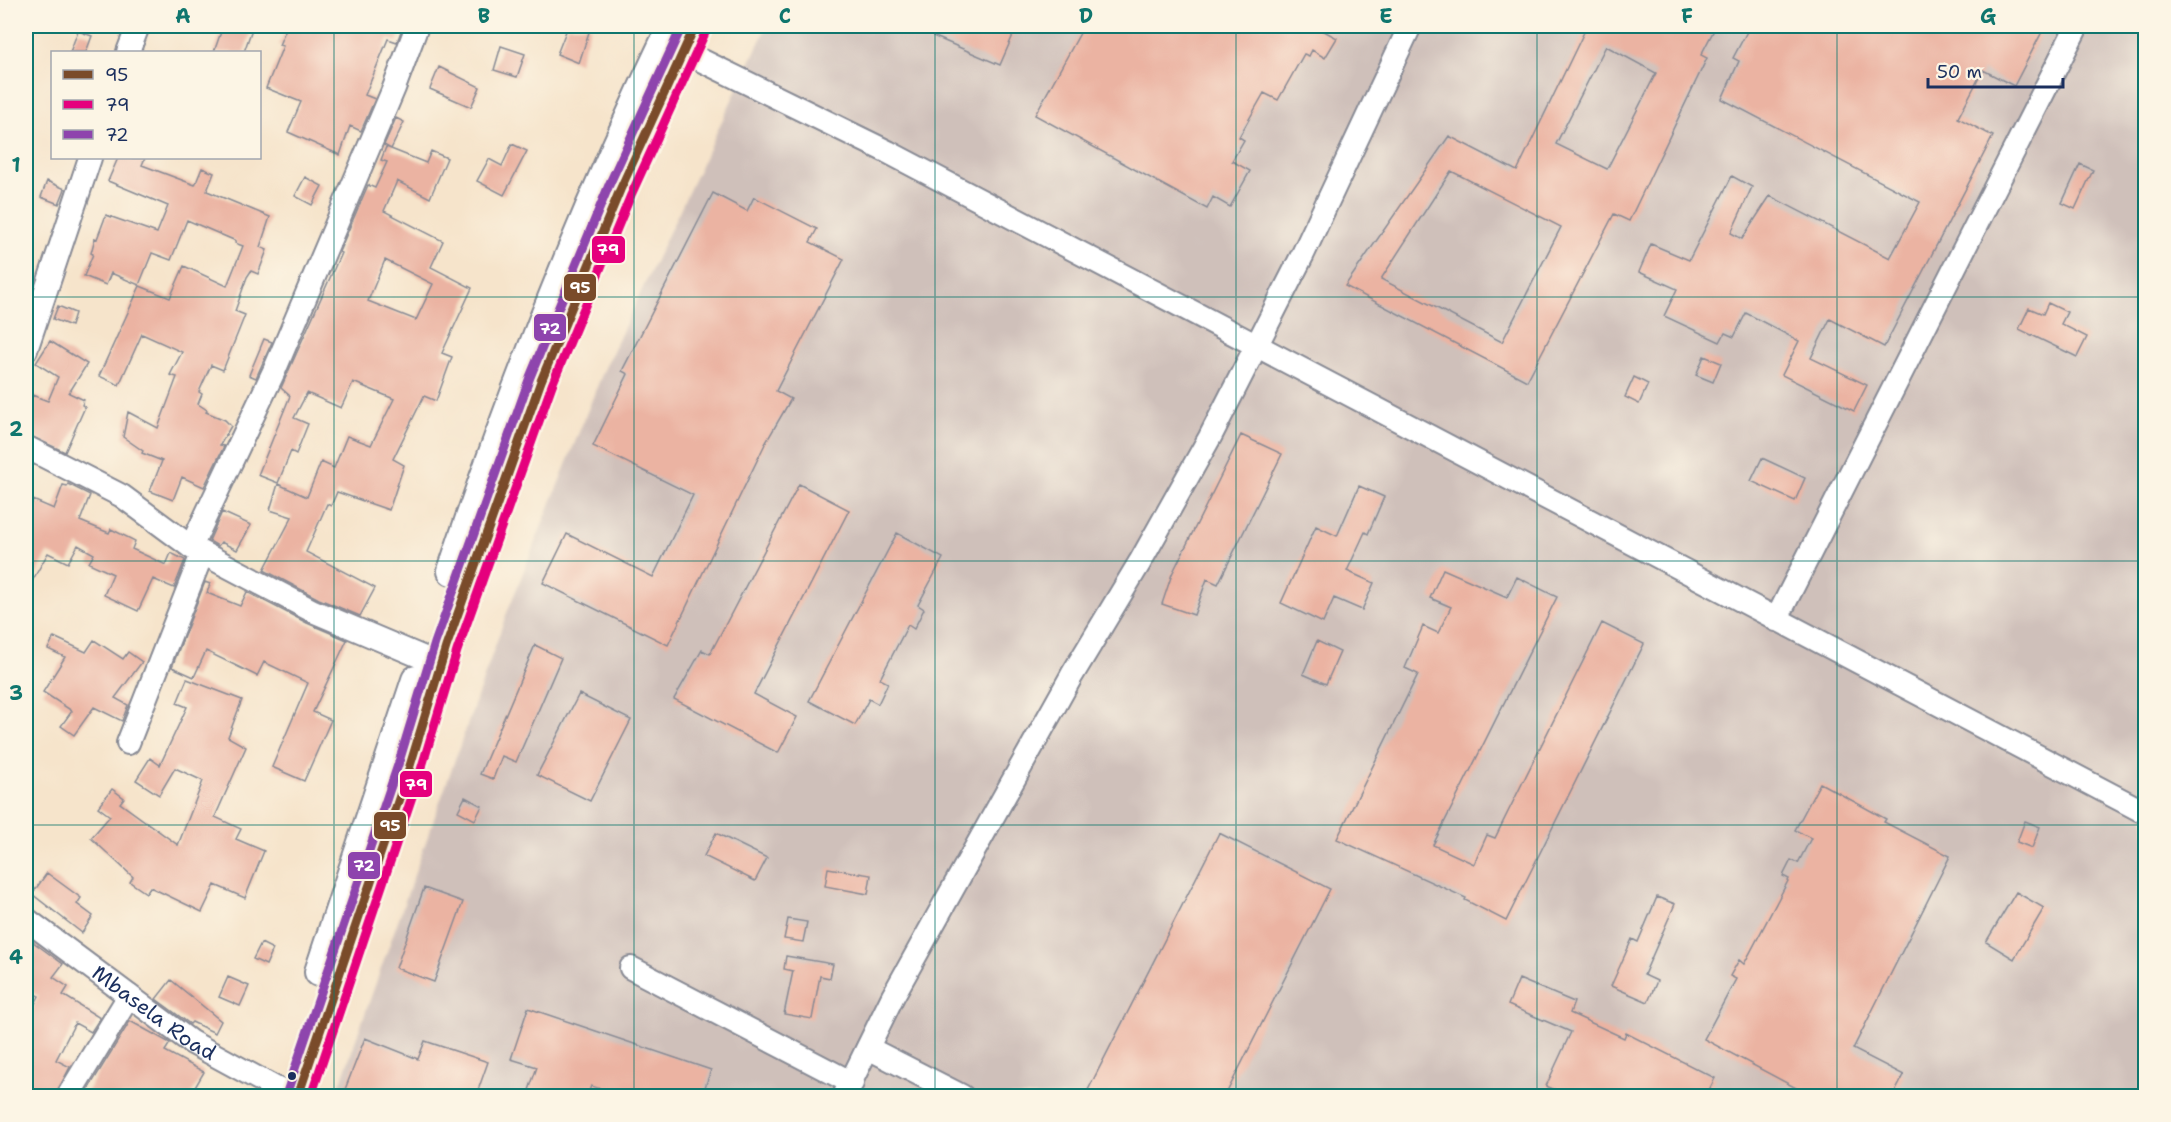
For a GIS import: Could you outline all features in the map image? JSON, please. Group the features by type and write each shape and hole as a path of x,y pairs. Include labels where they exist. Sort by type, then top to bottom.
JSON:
{"main road":[{"path":"286,1095 493,446 528,354 562,267 672,40 695,26"},
{"path":"286,1095 410,769 446,647 505,477 672,40"}],"street":[{"path":"128,51 138,26"},
{"path":"128,742 197,550 394,88 417,26"},
{"path":"631,969 848,1090 893,996 1072,675 1140,562 1256,345 1410,26"},
{"path":"1776,620 2077,26"},
{"path":"672,40 2145,813"},
{"path":"26,350 90,159"},
{"path":"26,447 122,496 197,550 314,611 424,658"},
{"name":"Mbasela Road","path":"26,920 191,1042 286,1095"},
{"path":"68,1096 129,996"},
{"path":"868,1048 962,1096"}],"shaded area":[{"path":"767,26 2145,26 2145,1096 336,1096 505,618 603,372"}],"building":[{"path":"223,26 253,26 244,51 214,51"},
{"path":"287,26 403,26 397,42 388,39 365,95 375,99 361,131 350,126 340,155 288,132 301,102 266,88 283,46 279,45"},
{"path":"568,26 591,26 579,63 557,54"},
{"path":"937,26 1017,26 1000,65 933,36"},
{"path":"1084,26 1315,26 1337,38 1325,58 1312,50 1309,56 1304,54 1278,100 1264,93 1239,137 1244,140 1232,161 1250,171 1230,207 1213,197 1207,209 1035,115"},
{"path":"1587,26 1716,26 1701,55 1707,58 1629,221 1614,214 1527,381 1345,286 1449,136 1517,171","holes":["1606,46 1656,73 1607,169 1556,144","1451,171 1561,227 1502,342 1381,279"]},
{"path":"1750,26 2045,26 2014,86 1983,70 1958,118 1993,136 1884,347 1830,319 1811,358 1867,385 1854,411 1782,375 1799,341 1746,313 1734,337 1725,333 1720,342 1664,316 1677,289 1639,272 1651,244 1689,260 1732,176 1752,187 1731,233 1742,239 1770,196 1890,258 1920,202 1722,99 1739,61 1733,58"},
{"path":"78,31 92,36 86,51 70,51"},
{"path":"501,46 525,54 517,77 494,70"},
{"path":"439,67 480,87 471,107 430,89"},
{"path":"396,118 404,122 391,149 384,145"},
{"path":"512,144 527,151 504,195 477,181 489,159 502,166"},
{"path":"386,147 426,163 431,151 447,158 430,198 397,181 384,211 443,241 431,267 472,288 442,353 452,357 436,401 424,396 393,459 404,465 389,510 337,492 331,506 327,504 306,552 375,588 360,616 319,599 264,570 292,517 270,510 278,484 307,497 321,462 334,468 347,436 371,445 394,399 353,382 341,408 307,393 294,418 308,424 296,454 291,451 278,483 258,475 290,396 281,388 341,253 339,252 368,185 375,188 387,162 381,160","holes":["385,260 433,284 416,320 368,301"]},
{"path":"118,159 145,159 142,165 195,185 202,168 214,173 207,191 270,217 260,247 267,250 258,274 251,271 247,277 235,311 245,315 223,370 211,365 199,392 202,394 198,404 207,410 206,412 225,420 231,426 220,445 224,446 204,487 182,477 173,500 150,491 162,461 142,453 143,451 123,437 128,412 158,428 177,377 170,375 182,352 142,334 119,385 99,376 140,286 170,298 184,266 227,286 243,246 187,220 171,260 152,253 139,285 111,273 106,285 84,276 93,254 91,253 95,238 97,239 106,215 157,233 168,206 108,181"},
{"path":"2080,164 2093,170 2075,209 2062,203"},
{"path":"305,177 322,186 312,205 295,196"},
{"path":"47,181 65,189 59,204 41,197"},
{"path":"713,193 747,211 754,197 817,229 810,242 844,259 776,391 791,399 765,444 668,645 543,583 567,534 653,577 693,495 593,446 628,374 622,371"},
{"path":"2048,303 2067,312 2061,324 2087,337 2077,357 2019,329 2029,308 2043,314"},
{"path":"58,306 75,313 71,326 53,319"},
{"path":"264,339 272,342 256,378 249,375"},
{"path":"50,341 87,364 69,393 84,400 82,405 85,407 65,452 26,434 26,411 32,395 48,401 58,377 36,363"},
{"path":"1704,356 1721,363 1713,382 1696,375"},
{"path":"1634,377 1648,384 1639,404 1625,397"},
{"path":"1241,435 1282,454 1218,584 1207,579 1194,615 1162,604 1172,574"},
{"path":"1762,458 1805,478 1795,501 1751,481"},
{"path":"68,484 90,495 80,521 109,533 111,529 135,541 132,549 166,565 171,553 185,560 174,588 153,579 138,611 104,595 113,574 89,563 94,554 78,545 68,563 48,553 26,592 26,518 33,500 54,509 63,485"},
{"path":"799,484 849,510 754,694 797,717 778,753 674,699 702,650 710,654"},
{"path":"1359,486 1384,497 1368,534 1365,532 1347,571 1374,583 1362,610 1334,598 1323,623 1281,603 1316,526 1337,536"},
{"path":"222,512 251,525 237,550 221,542 218,546 209,541"},
{"path":"897,533 943,558 918,605 924,609 914,629 908,625 880,679 888,683 878,704 869,699 855,725 809,701"},
{"path":"1443,569 1507,597 1517,577 1557,597 1433,845 1474,864 1487,835 1495,838 1602,623 1644,644 1506,921 1465,900 1466,898 1337,839 1418,674 1405,668 1423,626 1438,633 1451,607 1430,598"},
{"path":"205,582 210,584 207,593 240,606 247,592 307,623 347,640 313,712 331,720 304,781 272,767 308,683 264,662 257,676 206,651 194,677 172,667"},
{"path":"54,637 86,652 94,640 123,659 128,652 142,662 115,698 128,705 122,721 94,707 74,735 61,726 72,711 43,692 65,657 48,649"},
{"path":"1317,641 1340,652 1326,684 1303,674"},
{"path":"535,645 561,658 516,762 502,756 493,779 480,774"},
{"path":"187,679 242,700 228,737 246,747 215,817 241,829 236,839 264,851 245,898 215,885 202,912 150,887 146,893 130,882 133,877 91,838 110,816 98,807 112,789 124,798 120,803 178,845 203,781 175,768 159,795 136,780 150,758 160,765 187,707 177,703"},
{"path":"579,694 631,720 590,801 537,775"},
{"path":"1820,783 1886,819 1884,822 1950,856 1853,1049 1904,1075 1893,1096 1811,1096 1704,1039 1736,979 1730,976 1739,960 1744,964 1789,879 1783,876 1791,860 1798,863 1811,838 1795,830"},
{"path":"465,797 482,806 475,820 458,811"},
{"path":"2025,821 2040,827 2032,848 2017,842"},
{"path":"716,833 767,858 755,881 704,856"},
{"path":"1219,833 1330,889 1225,1096 1085,1096"},
{"path":"828,868 871,875 868,894 825,886"},
{"path":"47,873 81,898 77,904 93,916 82,933 32,894"},
{"path":"424,888 463,902 434,982 396,968"},
{"path":"2016,892 2044,908 2014,959 1986,942"},
{"path":"1657,897 1675,904 1644,975 1657,981 1648,1002 1611,986 1632,939 1638,942"},
{"path":"788,919 807,922 803,942 784,939"},
{"path":"33,942 63,964 53,977 68,987 63,995 100,1018 91,1032 75,1023 56,1060 70,1067 55,1096 35,1096 26,1092 26,1080 32,1067 26,1065 26,1021 39,996 26,990 26,952"},
{"path":"261,943 273,949 266,965 253,959"},
{"path":"786,956 833,964 830,978 820,976 812,1019 784,1014 793,971 784,969"},
{"path":"228,977 249,986 240,1006 219,997"},
{"path":"1519,979 1574,1002 1570,1013 1624,1038 1626,1033 1715,1078 1706,1096 1570,1096 1546,1086 1571,1032 1508,1005"},
{"path":"171,980 221,1021 215,1033 192,1022 190,1024 156,999"},
{"path":"528,1008 711,1070 702,1096 623,1096 591,1086 587,1096 527,1096 537,1067 511,1059"},
{"path":"130,1021 170,1043 165,1051 204,1072 190,1096 84,1096"},
{"path":"365,1038 418,1059 425,1041 488,1062 476,1096 356,1096 344,1092"}],"transit line":[{"name":"72","path":"287,1092 398,765 435,643 530,377 609,185 682,26"},
{"name":"95","path":"298,1096 409,769 446,647 541,381 620,190 695,26"},
{"name":"79","path":"311,1096 420,773 457,651 552,385 631,195 706,31"}]}
